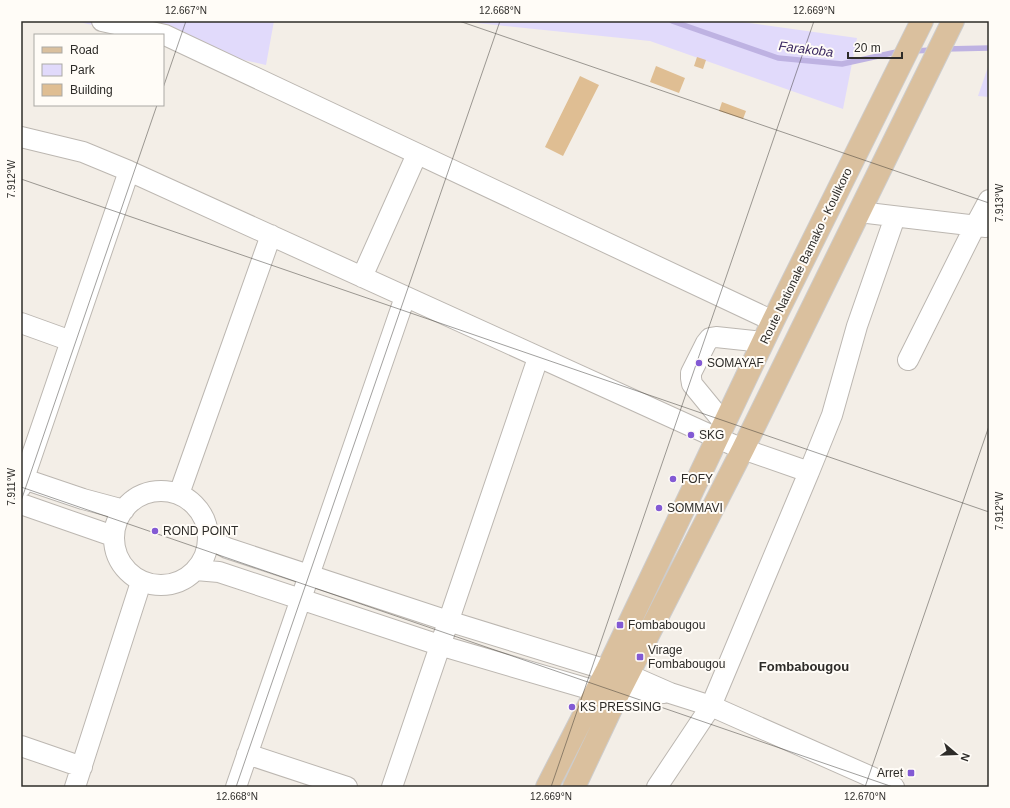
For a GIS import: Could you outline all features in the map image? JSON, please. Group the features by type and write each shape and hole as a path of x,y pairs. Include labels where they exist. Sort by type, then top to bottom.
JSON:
{"main road":[{"name":"Route Nationale Bamako - Koulikoro","path":"547,787 607,670 773,321 922,21"},
{"path":"574,787 618,694 743,449 953,21"}],"street":[{"path":"102,21 160,34"},
{"path":"164,35 773,321"},
{"path":"21,137 83,152 129,171 538,358 721,430"},
{"path":"362,277 418,154"},
{"path":"124,510 22,481 129,171"},
{"path":"908,360 982,227 989,200"},
{"path":"859,212 982,227"},
{"path":"656,787 711,706 809,472 832,415 857,326 894,217"},
{"path":"179,494 271,235"},
{"path":"236,787 405,297"},
{"path":"21,323 71,341"},
{"path":"763,342 716,337 710,338 691,373 692,384 721,430 743,449 809,472"},
{"path":"392,787 439,645 538,358"},
{"path":"157,490 179,494 197,507 205,522 208,538 205,556 196,570 179,582 160,586 141,582 131,576 118,559 113,536 119,516 134,499 157,490"},
{"path":"21,504 113,536"},
{"path":"208,538 228,548 448,621 607,670 629,675 670,693 711,706 894,787"},
{"path":"196,570 219,572 439,645 596,691 618,694 670,693"},
{"path":"75,787 141,582"},
{"path":"21,746 82,767"},
{"path":"247,754 347,787"}],"green space":[{"path":"75,21 274,21 266,65 164,42 164,34 131,34"},
{"path":"458,21 735,21 857,38 843,109 650,41"},
{"path":"989,64 989,97 978,96"}],"building":[{"path":"697,57 706,60 703,69 694,66"},
{"path":"656,66 685,78 679,93 650,82"},
{"path":"580,76 599,85 563,156 545,147"},
{"path":"722,102 746,111 743,119 719,111"}],"waterway":[{"name":"Farakoba","path":"672,21 778,58 842,64 901,51"},
{"name":"Farakoba","path":"945,49 989,48"},
{"name":"Farakoba","path":"913,51 933,50"}],"place":[{"name":"SOMAYAF","path":"699,363"},
{"name":"SKG","path":"691,435"},
{"name":"FOFY","path":"673,479"},
{"name":"SOMMAVI","path":"659,508"},
{"name":"ROND POINT","path":"155,531"},
{"name":"Fombabougou","path":"620,625"},
{"name":"Virage Fombabougou","path":"640,657"},
{"name":"KS PRESSING","path":"572,707"},
{"name":"Arret","path":"911,773"}],"district":[{"name":"Fombabougou","path":"804,666"}]}
